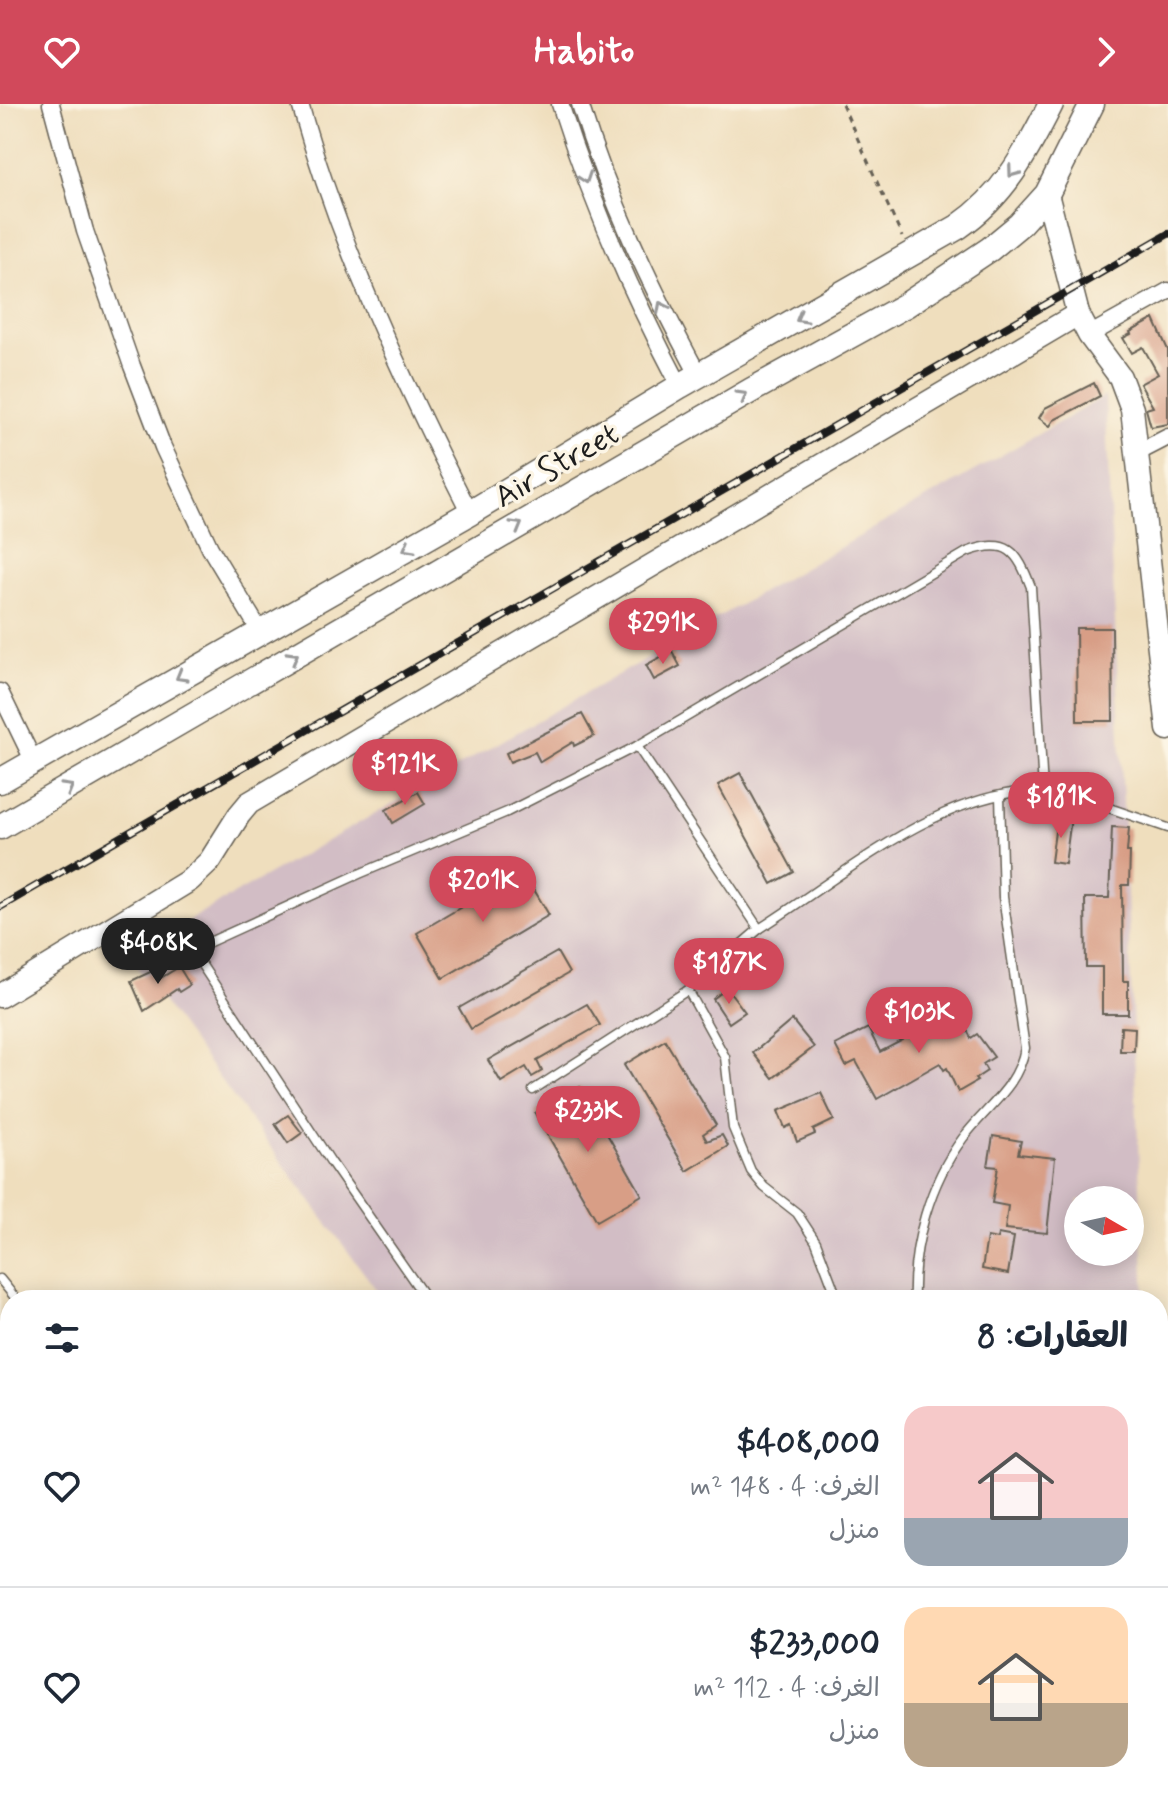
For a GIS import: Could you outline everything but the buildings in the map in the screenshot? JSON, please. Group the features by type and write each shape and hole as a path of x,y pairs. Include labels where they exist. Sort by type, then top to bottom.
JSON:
{"main road":[{"name":"Air Street","path":"0,781 470,513 980,212 1030,148 1051,104"},
{"name":"Air Street","path":"0,827 672,436 906,305 990,249 1019,225 1047,194 1092,104"}],"street":[{"path":"51,104 85,231 158,433 210,548 260,631"},
{"path":"300,104 373,308 419,414 470,513"},
{"path":"560,104 591,197 622,271 689,381"},
{"path":"580,104 689,381"},
{"path":"1047,194 1078,314 1127,390 1168,729"},
{"path":"1089,335 1168,291"},
{"path":"0,996 190,880 210,861 249,803 1078,314"},
{"path":"1137,453 1168,437"},
{"path":"1,697 34,762"}],"lane":[{"path":"97,937 192,950 359,874 507,812 637,746 928,574 967,552 987,545 1005,547 1021,560 1031,587 1043,790"},
{"path":"637,746 759,929"},
{"path":"533,1090 688,990 759,929 923,823 1000,796 1043,790 1059,791 1168,828"},
{"path":"913,1290 926,1208 941,1172 963,1138 1022,1067 1025,1048 1003,897 1000,796"},
{"path":"192,950 331,1162 420,1290"},
{"path":"688,990 725,1057 733,1128 751,1171 764,1187 797,1213 816,1242 834,1290"}],"path":[{"path":"842,104 910,255"}],"shaded area":[{"path":"1105,396 1140,1186 1064,1186 1064,1266 1143,1266 1145,1290 377,1290 128,955"}],"railway":[{"path":"0,907 1168,234"}]}
